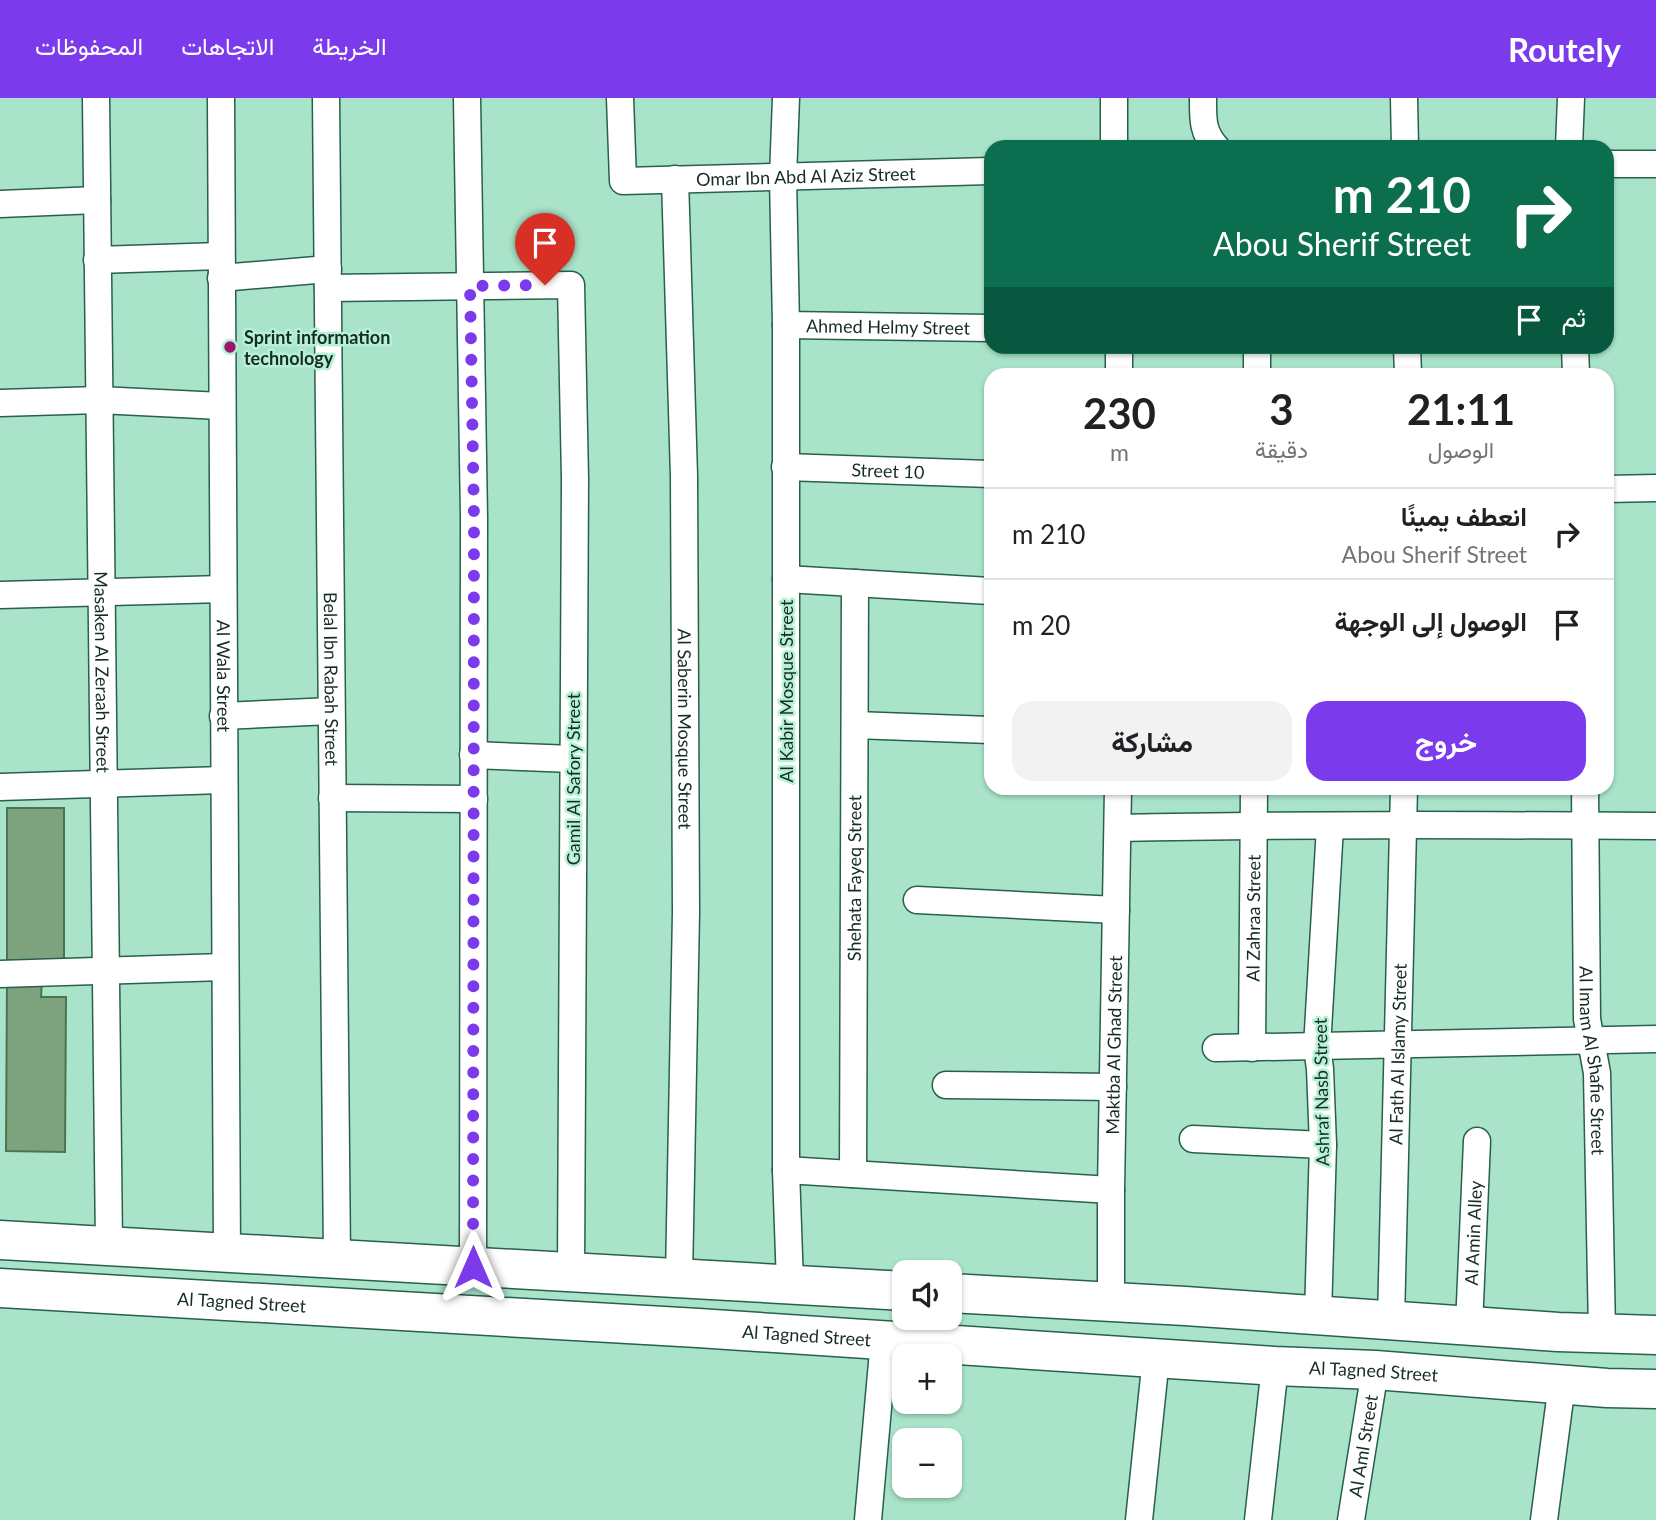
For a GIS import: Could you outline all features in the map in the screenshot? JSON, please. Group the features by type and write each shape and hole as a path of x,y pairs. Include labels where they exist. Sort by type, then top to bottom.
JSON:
{"highway":[{"path":"0,1240 892,1289"},
{"name":"Al Tagned Street","path":"0,1288 1656,1389"},
{"path":"962,1294 1469,1326 1656,1335"}],"street":[{"name":"Masaken Al Zeraah Street","path":"96,98 109,1246"},
{"name":"Al Wala Street","path":"221,98 227,1253"},
{"name":"Belal Ibn Rabah Street","path":"326,98 337,1259"},
{"path":"467,98 474,518 473,1267"},
{"name":"Omar Ibn Abd Al Aziz Street","path":"620,98 623,181 984,171"},
{"name":"Al Kabir Mosque Street","path":"786,98 783,177 786,325 786,1170 790,1284"},
{"path":"1114,98 1114,140"},
{"path":"1203,98 1202,123 1210,140"},
{"path":"1404,98 1405,140"},
{"path":"1569,140 1570,98"},
{"path":"1614,164 1656,164"},
{"name":"Al Saberin Mosque Street","path":"676,179 684,476 687,913 679,1278"},
{"path":"0,204 97,200"},
{"path":"97,260 470,286"},
{"name":"Gamil Al Safory Street","path":"470,286 570,285 575,479 571,1272"},
{"name":"Ahmed Helmy Street","path":"786,325 984,328"},
{"path":"0,403 99,400 221,406"},
{"name":"Street 10","path":"785,467 984,474"},
{"path":"1614,489 1656,488"},
{"path":"786,579 984,591"},
{"name":"Shehata Fayeq Street","path":"853,1174 855,583"},
{"path":"0,595 223,589"},
{"path":"223,716 331,711"},
{"path":"855,725 984,730"},
{"path":"473,755 573,759"},
{"path":"0,787 223,780"},
{"name":"Maktba Al Ghad Street","path":"1111,1302 1118,795"},
{"name":"Al Zahraa Street","path":"1252,1048 1254,795"},
{"name":"Al Fath Al Islamy Street","path":"1391,1320 1405,795"},
{"name":"Al Imam Al Shafie Street","path":"1585,795 1586,1008 1597,1073 1602,1333"},
{"path":"332,798 474,799"},
{"path":"1118,828 1255,825 1656,826"},
{"name":"Ashraf Nasb Street","path":"1318,1315 1323,1145 1321,1069 1317,1047 1330,827"},
{"path":"917,900 1116,910"},
{"path":"0,974 224,967"},
{"path":"1216,1048 1656,1039"},
{"path":"946,1085 1113,1087"},
{"path":"1193,1139 1323,1145"},
{"name":"Al Amin Alley","path":"1469,1326 1477,1141"},
{"path":"786,1170 1111,1190"},
{"path":"868,1520 884,1340"},
{"path":"1139,1520 1156,1358"},
{"path":"1258,1520 1275,1366"},
{"name":"Al Aml Street","path":"1351,1520 1375,1370"},
{"path":"1544,1520 1562,1384"}],"building":[{"path":"7,808 64,808 64,961 7,960"},
{"path":"7,979 42,979 41,997 66,997 65,1152 6,1151"}],"place":[{"name":"Sprint information technology","path":"230,347"}],"route":[{"path":"473,1267 474,518 470,286 545,285"}]}
